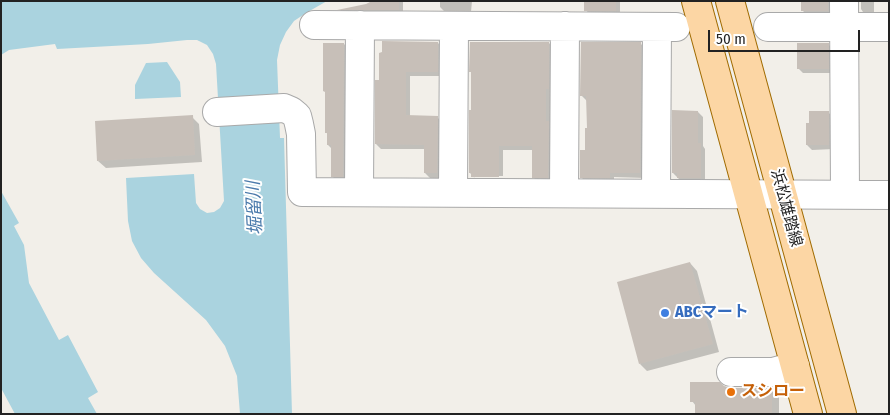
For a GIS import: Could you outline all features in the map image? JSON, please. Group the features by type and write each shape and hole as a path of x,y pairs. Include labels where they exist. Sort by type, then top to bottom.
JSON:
{"main road":[{"name":"浜松雄踏線","path":"696,1 808,414"},
{"name":"浜松雄踏線","path":"730,1 842,414"}],"street":[{"path":"844,14 844,194"},
{"path":"768,26 844,14 889,26"},
{"path":"314,25 667,27 656,194"},
{"path":"359,192 360,25"},
{"path":"453,192 454,26"},
{"path":"564,193 565,26"},
{"path":"217,112 284,108 297,116 301,134 302,192 889,195"},
{"path":"731,372 773,372 795,366"}],"water":[{"name":"堀留川","path":"1,1 327,1 294,21 280,45 277,60 280,138 284,138 292,414 240,414 237,376 225,346 206,320 154,273 141,258 132,241 128,221 126,178 194,174 196,203 200,209 207,213 214,212 220,208 224,201 216,64 213,54 207,45 197,40 187,40 57,49 55,44 9,50 1,55"},
{"path":"167,62 180,82 181,97 135,99 135,85 146,63"},
{"path":"1,191 19,223 14,226 24,245 29,283 59,340 68,335 98,392 88,398 97,414 15,414 1,388"}],"building":[{"path":"372,1 399,1 399,10 337,10 366,4"},
{"path":"584,1 616,1 616,11 584,11"},
{"path":"801,2 828,2 828,11 801,11"},
{"path":"382,41 438,42 438,72 406,72 406,115 438,116 437,173 424,173 424,145 375,144 375,80 379,80 379,53 382,52"},
{"path":"470,42 549,42 549,89 546,89 546,121 549,121 548,178 532,178 532,146 499,146 499,177 471,177 471,173 469,173 469,110 471,110"},
{"path":"581,42 641,42 640,173 610,173 610,178 580,178 580,150 585,150 585,128 587,128 586,96 580,96"},
{"path":"323,43 344,43 343,177 331,177 331,145 327,145 327,133 325,133"},
{"path":"797,43 829,43 829,69 797,69"},
{"path":"672,110 698,111 698,143 701,143 701,178 677,178 677,173 672,173"},
{"path":"809,111 829,111 829,145 806,145 806,123 809,123"},
{"path":"193,115 195,155 97,161 95,121"},
{"name":"ABCマート","path":"690,262 713,344 639,364 617,282"},
{"name":"スシロー","path":"690,382 720,382 724,386 731,388 772,388 772,414 695,414 695,402 690,402"}],"place":[{"name":"ABCマート","path":"665,313"},
{"name":"スシロー","path":"731,392"}]}
